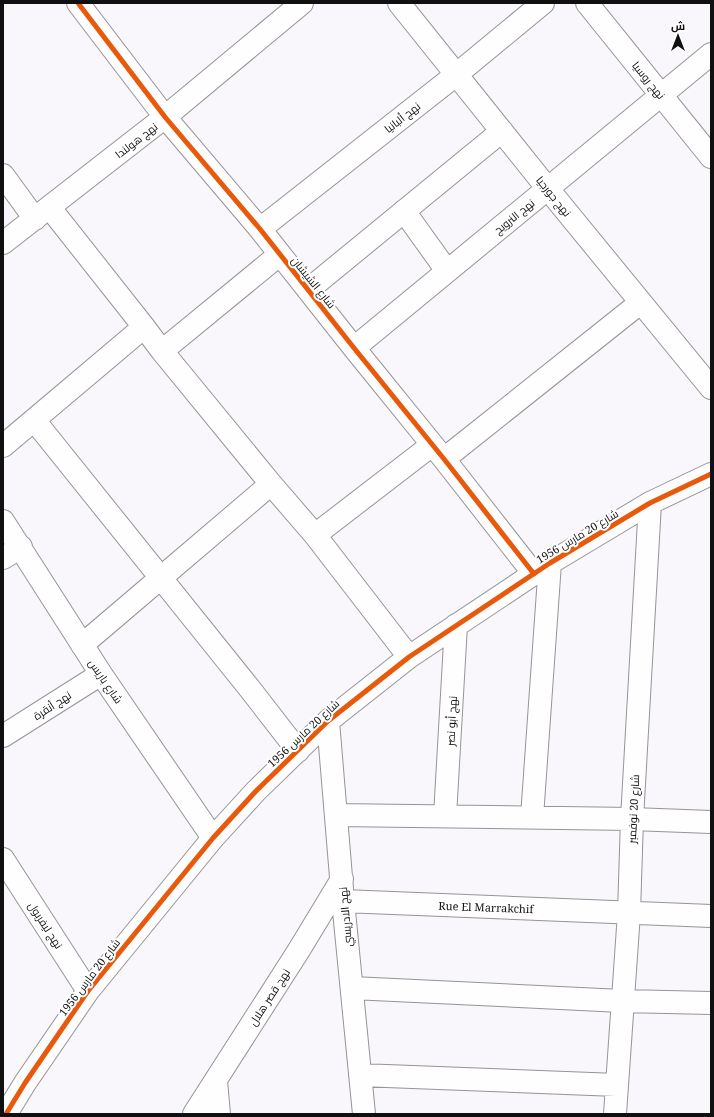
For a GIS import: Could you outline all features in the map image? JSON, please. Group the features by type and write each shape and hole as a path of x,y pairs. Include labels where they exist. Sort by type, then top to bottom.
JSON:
{"street":[{"name":"شارع الشيشان","path":"78,3 165,117 260,229 279,255 438,452 542,569"},
{"name":"نهج جورجيا","path":"399,3 640,303 711,388"},
{"name":"نهج ألبانيا","path":"260,229 457,74 543,3"},
{"name":"نهج روسيا","path":"587,3 711,157"},
{"name":"نهج هولندا","path":"3,243 165,117 289,7"},
{"name":"نهج النرويج","path":"354,348 711,54"},
{"path":"308,290 502,131"},
{"path":"3,175 43,213 144,327 271,484 315,535 409,657"},
{"path":"404,211 447,271"},
{"path":"162,351 279,255"},
{"path":"315,535 438,452 640,303"},
{"path":"3,446 144,327"},
{"path":"34,420 298,751"},
{"name":"شارع 20 مارس 1956","path":"6,1114 25,1083 88,991 213,838 256,791 328,721 409,657 542,569 650,503 711,474"},
{"path":"82,645 271,484"},
{"name":"شارع 20 نوفمبر","path":"615,1114 629,913 632,819 650,503"},
{"name":"شارع باريس","path":"3,521 12,553 82,645 213,838"},
{"path":"532,818 542,569"},
{"name":"نهج أبو نصر","path":"445,816 456,625"},
{"name":"نهج أنقرة","path":"3,736 101,674"},
{"name":"نهج الادريسي","path":"328,721 343,902 364,1114"},
{"path":"336,815 632,819 711,822"},
{"name":"نهج ليفربول","path":"3,860 88,991"},
{"name":"نهج قصر هلال","path":"194,1114 295,957 342,879"},
{"name":"Rue El Marrakchif","path":"343,902 711,916"},
{"path":"352,988 622,1001 711,1003"},
{"path":"360,1075 617,1085"},
{"path":"216,1081 219,1114"}],"cycle path":[{"path":"78,3 165,117 260,229 534,574"},
{"path":"6,1114 25,1083 88,991 213,838 256,791 328,721 409,657 550,563 650,503 711,474"}]}
